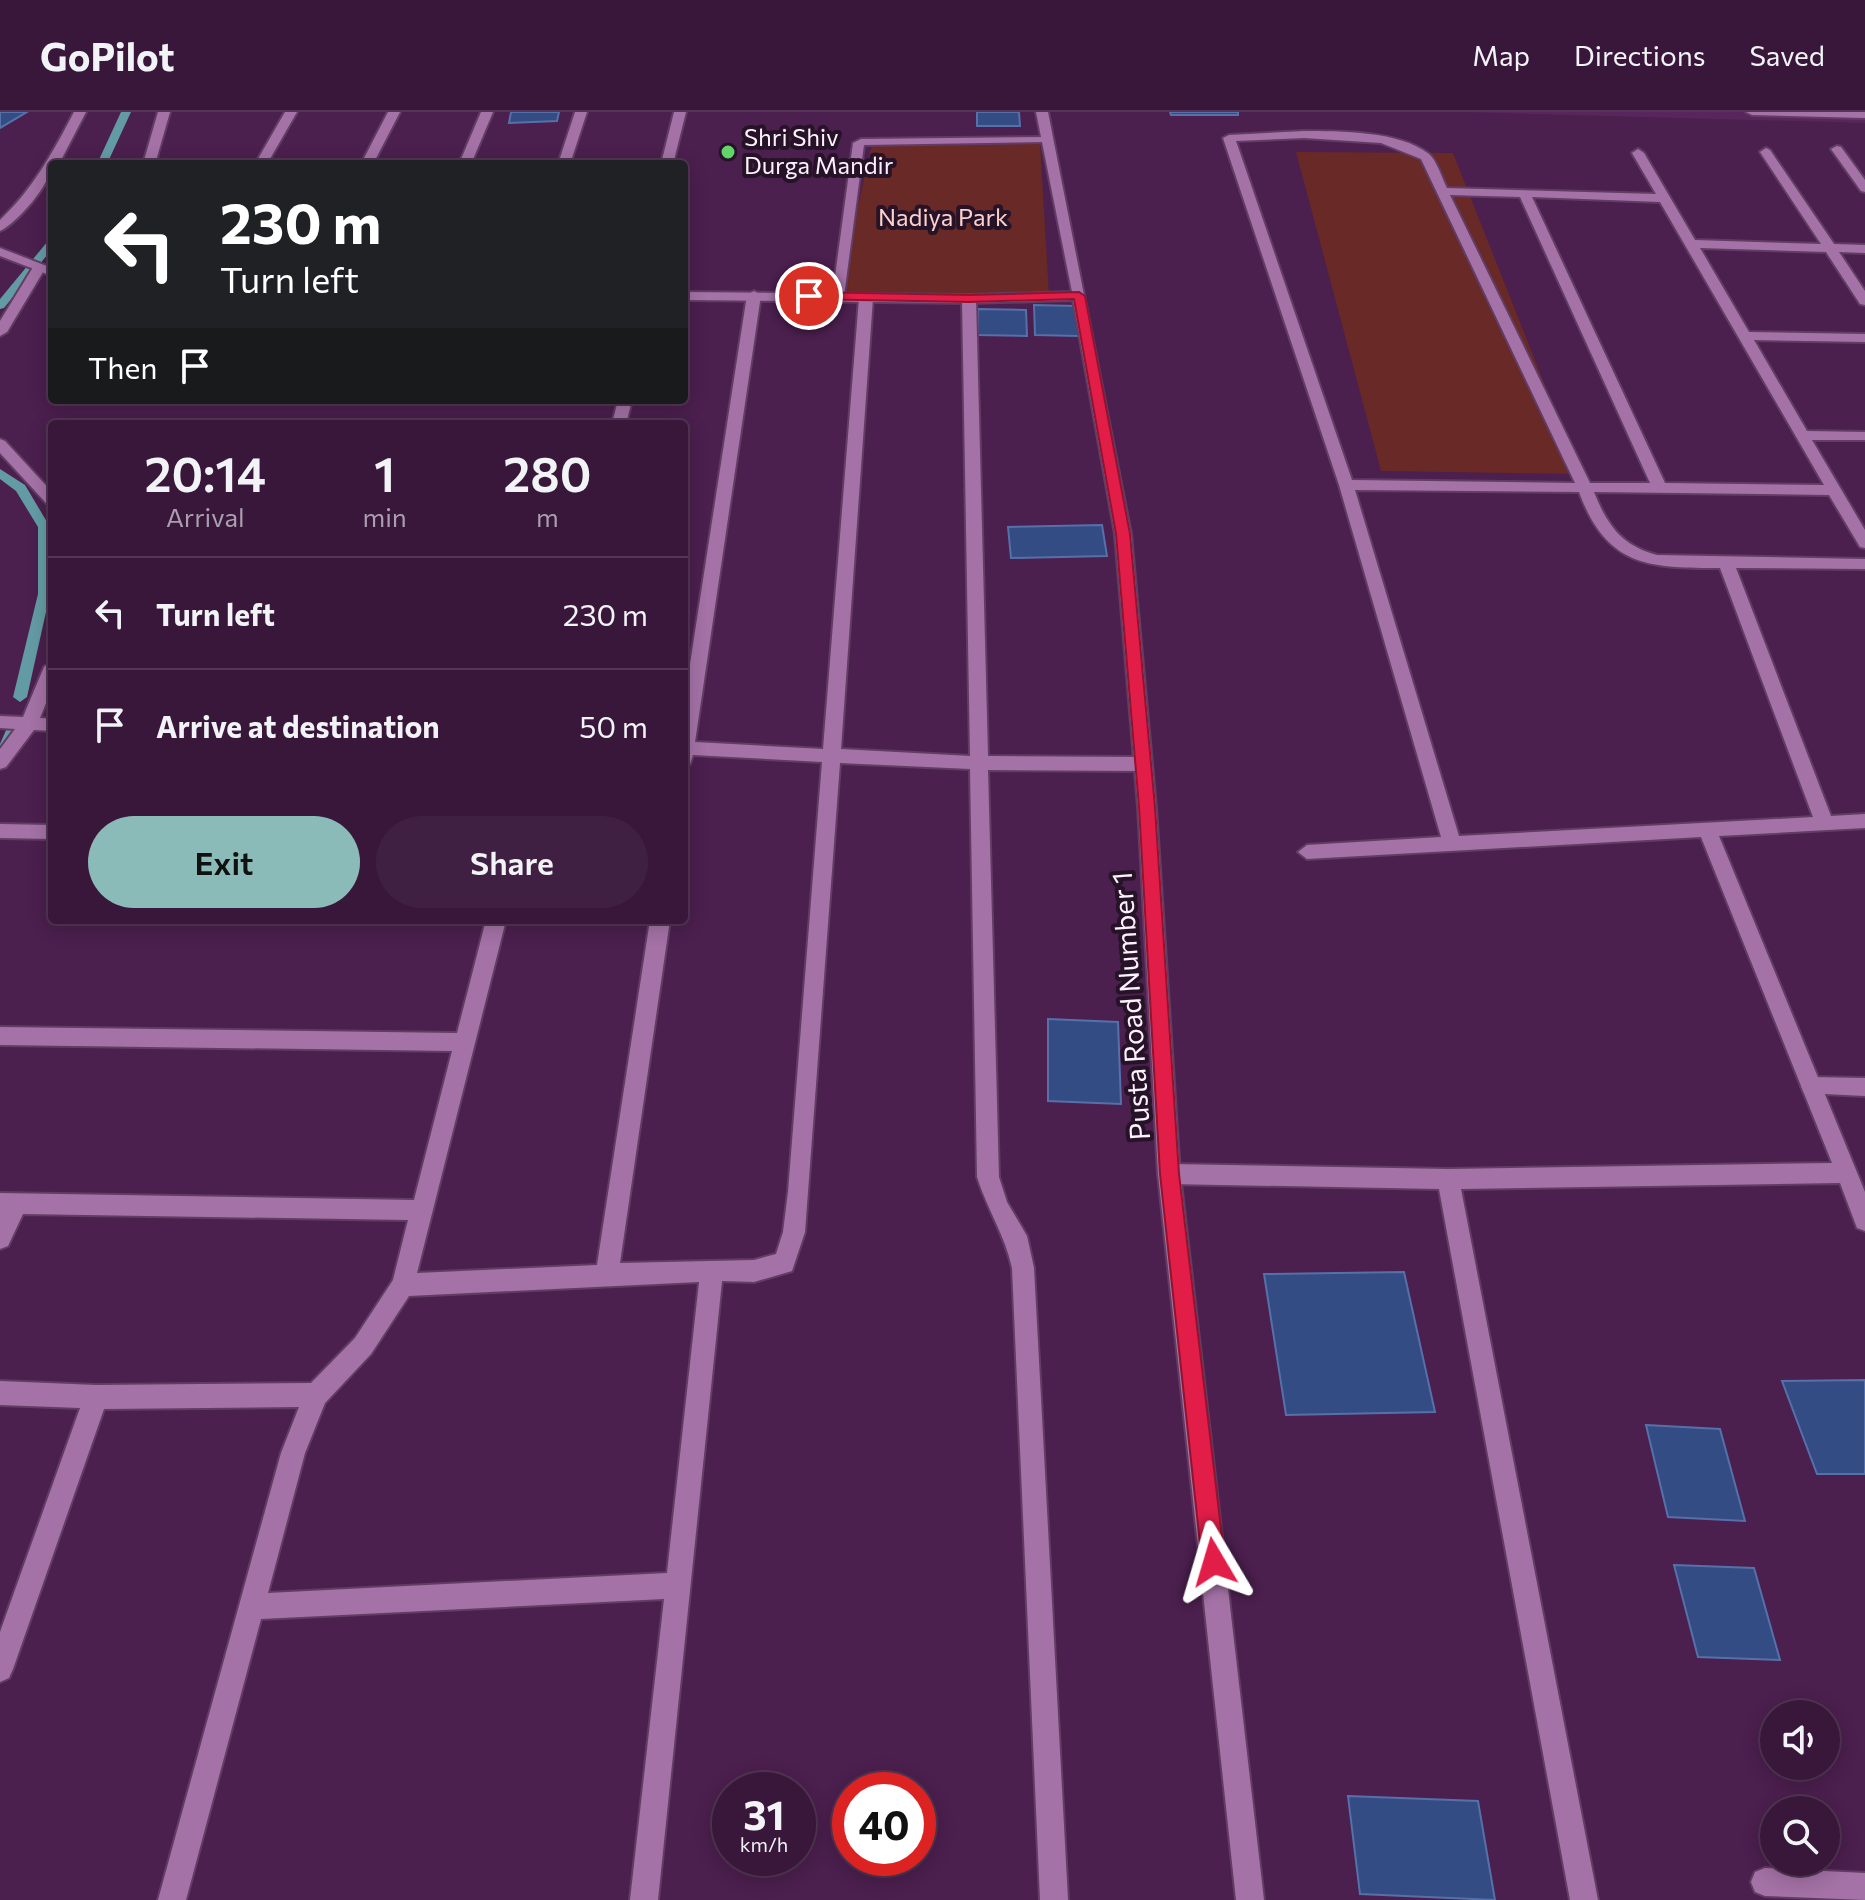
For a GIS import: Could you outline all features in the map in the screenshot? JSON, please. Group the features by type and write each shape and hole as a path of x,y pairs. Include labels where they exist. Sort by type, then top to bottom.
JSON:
{"street":[{"path":"56,160 80,112"},
{"path":"150,160 164,112"},
{"path":"263,160 291,112"},
{"path":"369,160 394,112"},
{"path":"467,160 487,112"},
{"path":"565,160 581,112"},
{"path":"668,160 680,112"},
{"name":"Pusta Road Number 1","path":"1042,112 1123,534 1143,764 1169,1174 1250,1900"},
{"path":"1752,112 1865,115"},
{"path":"1452,845 1346,485 1229,138 1380,138 1406,145 1426,157 1586,490 1592,512 1607,535 1629,554 1665,563 1865,564"},
{"path":"837,296 857,145 861,142 1045,139"},
{"path":"1837,149 1865,188"},
{"path":"1766,152 1865,301"},
{"path":"1638,153 1865,543"},
{"path":"0,227 21,207 48,172"},
{"path":"1442,191 1664,198"},
{"path":"1524,193 1660,489"},
{"path":"1691,244 1865,249"},
{"path":"0,332 46,269 4,254"},
{"path":"688,732 754,295"},
{"path":"688,296 969,299 1079,296"},
{"path":"403,1285 712,1270 754,1271 784,1263 794,1232 833,758 866,298"},
{"path":"969,299 988,1177 997,1207 1016,1236 1023,1268 1054,1900"},
{"path":"1745,336 1865,338"},
{"path":"1803,435 1865,436"},
{"path":"0,444 48,497"},
{"path":"1346,485 1586,490 1835,490"},
{"path":"1726,563 1824,822"},
{"path":"0,762 26,728 48,676"},
{"path":"0,722 26,728 48,725"},
{"path":"688,752 978,763 1143,764"},
{"path":"1307,852 1865,821"},
{"path":"0,831 48,832"},
{"path":"1708,832 1865,1221"},
{"path":"172,1900 293,1453 316,1395 363,1346 403,1285 495,924"},
{"path":"607,1276 659,924"},
{"path":"0,1036 463,1042"},
{"path":"1811,1086 1865,1087"},
{"path":"1169,1174 1448,1179 1847,1173"},
{"path":"1448,1179 1584,1900"},
{"path":"0,1238 8,1203 421,1210"},
{"path":"644,1900 712,1270"},
{"path":"0,1393 96,1397 316,1395"},
{"path":"0,1669 96,1397"},
{"path":"251,1607 678,1585"},
{"path":"1765,1882 1865,1887"}],"shaded area":[{"path":"1463,112 1865,112 1865,123"}],"green space":[{"name":"Nadiya Park","path":"873,140 1040,143 1049,295 837,296"},
{"path":"1296,152 1453,153 1580,474 1381,471"}],"building":[{"path":"0,112 27,112 0,128"},
{"path":"511,112 559,112 557,121 509,123"},
{"path":"977,112 1019,112 1020,126 977,126"},
{"path":"1170,112 1238,112 1238,115 1171,115"},
{"path":"1034,305 1077,306 1078,336 1035,335"},
{"path":"978,309 1026,310 1027,336 978,335"},
{"path":"1102,525 1107,556 1011,558 1008,527"},
{"path":"1048,1019 1118,1022 1121,1104 1048,1101"},
{"path":"1404,1272 1435,1412 1286,1415 1264,1274"},
{"path":"1865,1380 1865,1474 1817,1474 1782,1381"},
{"path":"1646,1425 1720,1429 1745,1521 1668,1517"},
{"path":"1674,1565 1754,1568 1780,1660 1698,1657"},
{"path":"1348,1796 1478,1801 1495,1900 1360,1894"}],"waterway":[{"path":"104,160 126,112"},
{"path":"0,306 48,248"},
{"path":"0,473 21,488 44,527 44,594 20,697"},
{"path":"0,760 12,732"}],"place":[{"name":"Shri Shiv Durga Mandir","path":"728,152"}],"route":[{"path":"809,296 969,299 1079,296 1123,534 1147,807 1169,1174 1214,1562"}]}
